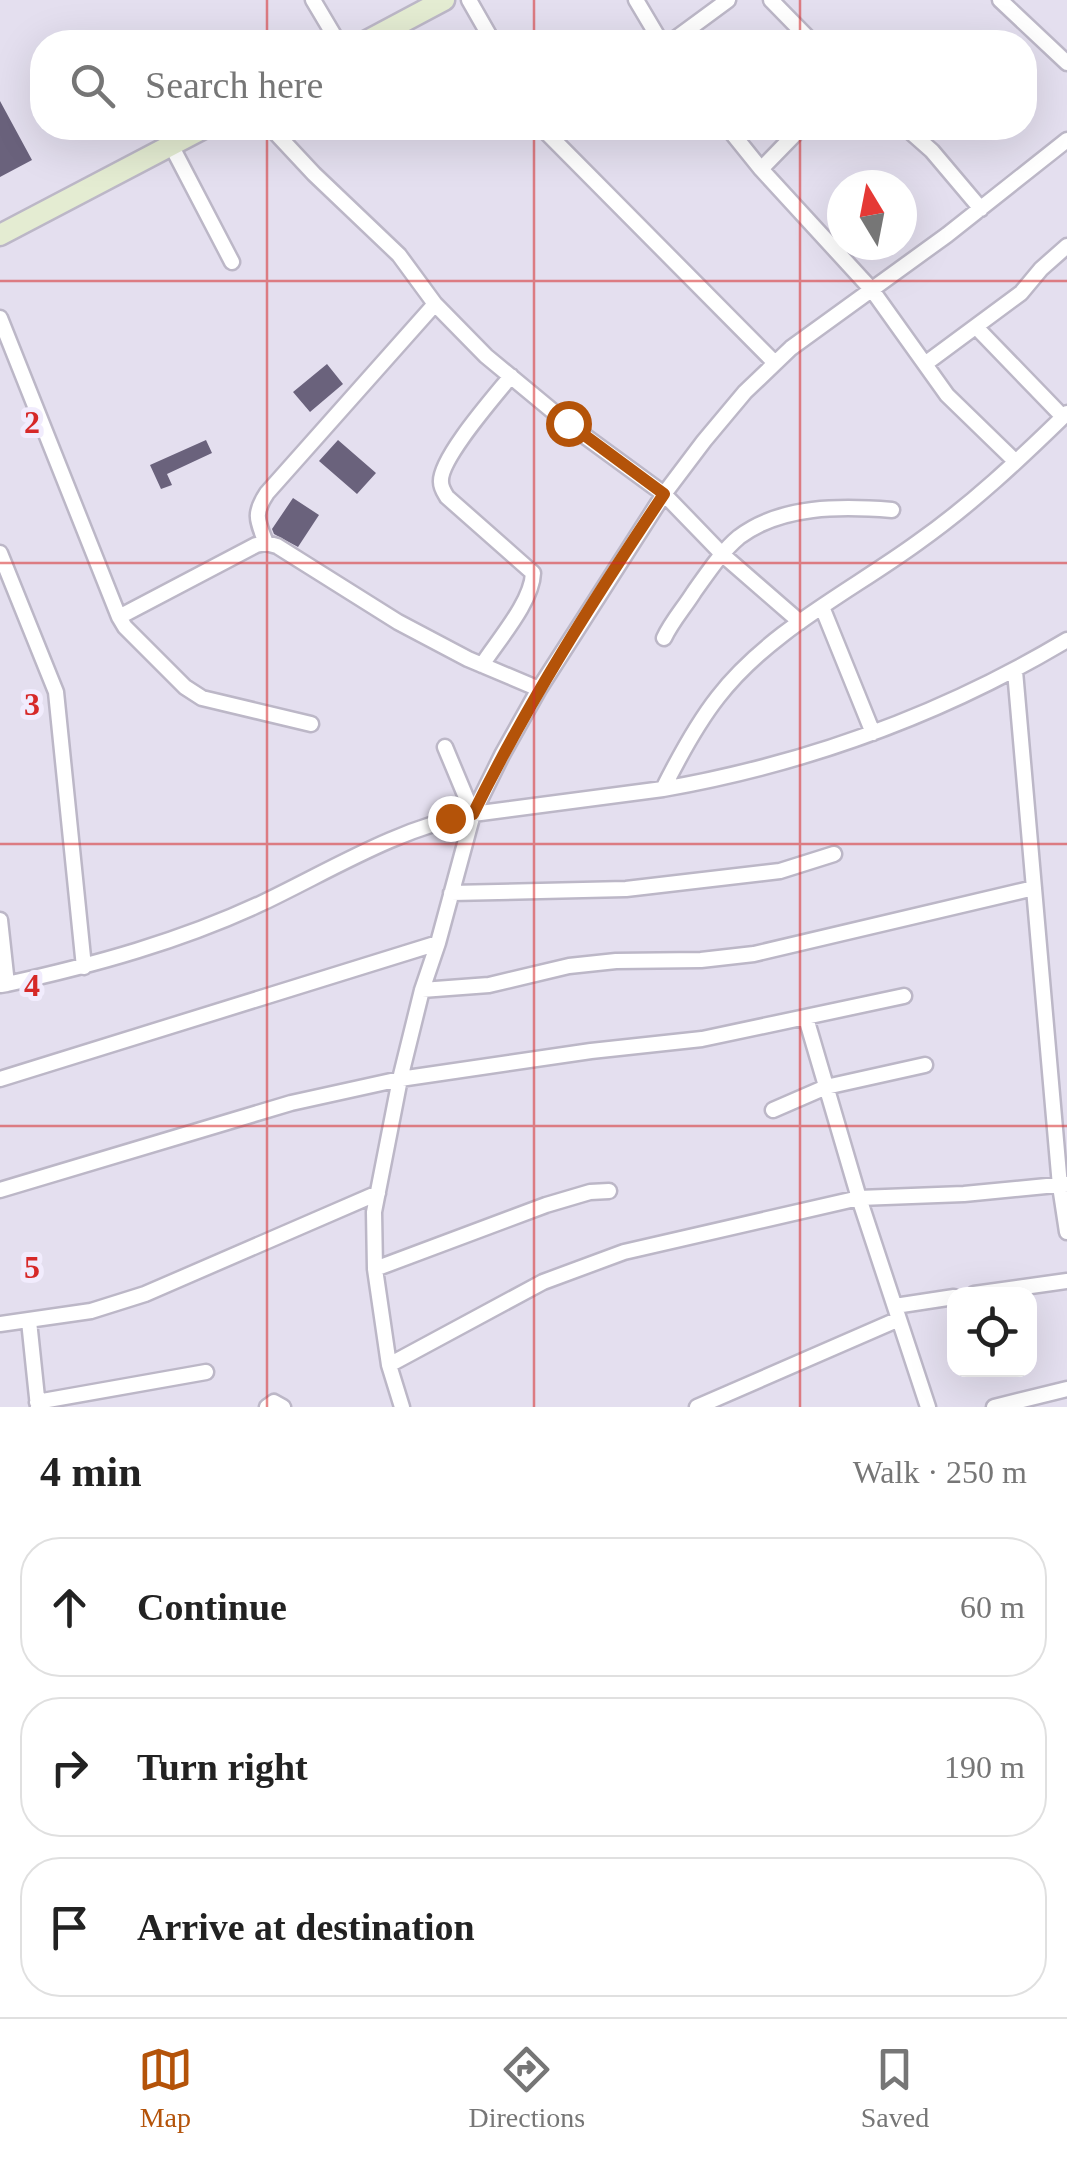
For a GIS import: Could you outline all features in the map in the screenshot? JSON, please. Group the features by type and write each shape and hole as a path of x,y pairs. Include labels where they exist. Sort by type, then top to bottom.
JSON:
{"street":[{"path":"313,0 331,30"},
{"path":"382,30 417,6 444,0"},
{"path":"470,0 486,30"},
{"path":"636,0 654,30"},
{"path":"687,30 728,0"},
{"path":"771,0 800,30"},
{"path":"1000,0 1032,30"},
{"path":"1037,35 1067,63"},
{"path":"0,235 181,140"},
{"path":"281,140 399,255 435,304 486,356 664,494 723,555 800,622"},
{"path":"554,140 776,362"},
{"path":"737,140 872,290 948,395 1015,462"},
{"path":"761,170 790,140"},
{"path":"920,140 981,209"},
{"path":"400,1406 389,1364 375,1269 374,1212 422,990 473,814 502,755 539,689 664,494 745,392 790,348 981,209 1067,140"},
{"path":"171,145 232,262"},
{"path":"925,364 1021,293 1067,246"},
{"path":"266,542 257,521 258,506 266,493 435,304"},
{"path":"0,318 118,618 185,687 202,698 310,724"},
{"path":"663,789 691,736 719,695 762,652 918,543 1065,415 976,327"},
{"path":"482,665 525,600 533,573 447,496 441,477 463,435 511,376"},
{"path":"664,638 740,537 772,520 809,510 892,510"},
{"path":"118,618 266,542 398,622 539,689"},
{"path":"0,553 56,692 84,967"},
{"path":"822,607 873,732"},
{"path":"0,920 3,984 84,967 182,936 450,818 663,789 724,778 822,751 1015,671 1067,640"},
{"path":"1015,671 1067,1232"},
{"path":"445,747 473,814"},
{"path":"451,893 626,888 780,871 834,854"},
{"path":"422,990 488,985 569,966 754,954 1034,888"},
{"path":"0,1079 438,944"},
{"path":"0,1190 292,1102 400,1078 702,1039 904,996"},
{"path":"806,1018 859,1198 928,1407"},
{"path":"772,1110 826,1088 925,1065"},
{"path":"389,1364 543,1282 624,1252 859,1198 1064,1185"},
{"path":"375,1269 546,1205 590,1192 609,1192"},
{"path":"0,1324 90,1311 145,1294 378,1193"},
{"path":"1024,1287 1067,1281"},
{"path":"697,1407 897,1312 947,1300"},
{"path":"28,1321 38,1405 206,1372"},
{"path":"994,1407 1067,1389"},
{"path":"267,1407 274,1402 284,1407"}],"building":[{"path":"0,101 32,160 0,177"},
{"path":"327,364 343,384 310,412 293,392"},
{"path":"206,440 212,453 167,474 172,485 161,489 150,465"},
{"path":"338,440 376,473 357,494 319,461"},
{"path":"293,498 319,515 298,547 272,529"}],"route":[{"path":"450,818 473,814 539,689 664,494 568,423"}]}
